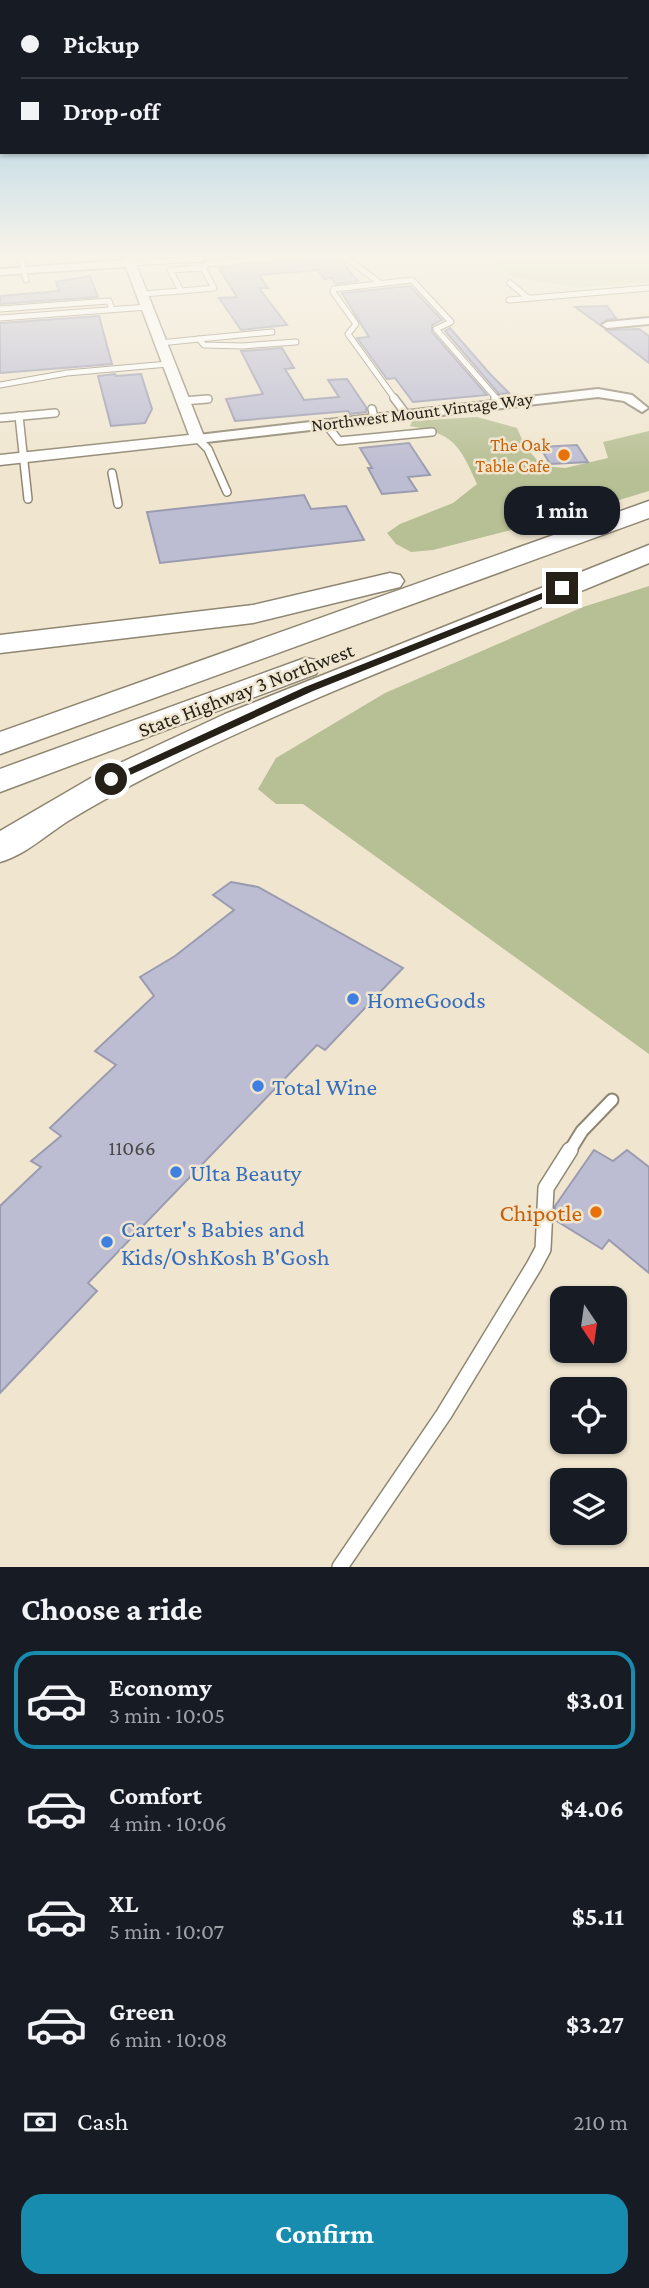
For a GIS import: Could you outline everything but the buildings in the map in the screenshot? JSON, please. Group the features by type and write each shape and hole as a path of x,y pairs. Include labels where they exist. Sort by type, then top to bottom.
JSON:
{"highway":[{"path":"0,645 277,610 405,578 649,508"},
{"name":"State Highway 3 Northwest","path":"0,744 649,508"},
{"name":"State Highway 3 Northwest","path":"0,781 649,539"},
{"path":"0,805 309,689 649,553"},
{"path":"0,849 111,779 309,689"}],"street":[{"path":"0,460 198,439 155,327"},
{"name":"Northwest Mount Vintage Way","path":"198,439 325,424 344,417 406,414 598,393 628,398 646,409"}],"lane":[{"path":"353,327 348,334 406,414"},
{"path":"440,327 436,329 500,403"},
{"path":"160,343 272,332"},
{"path":"199,339 204,345 242,346 296,342"},
{"path":"0,384 67,373 168,365"},
{"path":"182,401 208,399"},
{"path":"0,418 55,413"},
{"path":"19,416 29,499"},
{"path":"325,424 339,441 432,432"},
{"path":"198,439 208,449 227,492"},
{"path":"112,473 118,505"},
{"path":"340,1567 444,1413 534,1266 543,1249 546,1188 582,1131 612,1100"}],"green space":[{"path":"477,417 517,428 525,446 542,466 565,468 608,458 603,442 649,431 649,491 570,515 433,550 411,552 396,544 387,533 400,524 453,503 477,484 465,459 453,443 436,433 410,426 412,421"},
{"path":"649,586 649,1054 303,804 276,804 258,789 276,758 385,693 583,607"}],"place":[{"name":"The Oak Table Cafe","path":"564,455"},
{"name":"HomeGoods","path":"353,999"},
{"name":"Total Wine","path":"258,1086"},
{"name":"Ulta Beauty","path":"176,1172"},
{"name":"Chipotle","path":"596,1212"},
{"name":"Carter's Babies and Kids/OshKosh B'Gosh","path":"107,1242"}],"route":[{"path":"111,779 309,689 562,588"}]}
